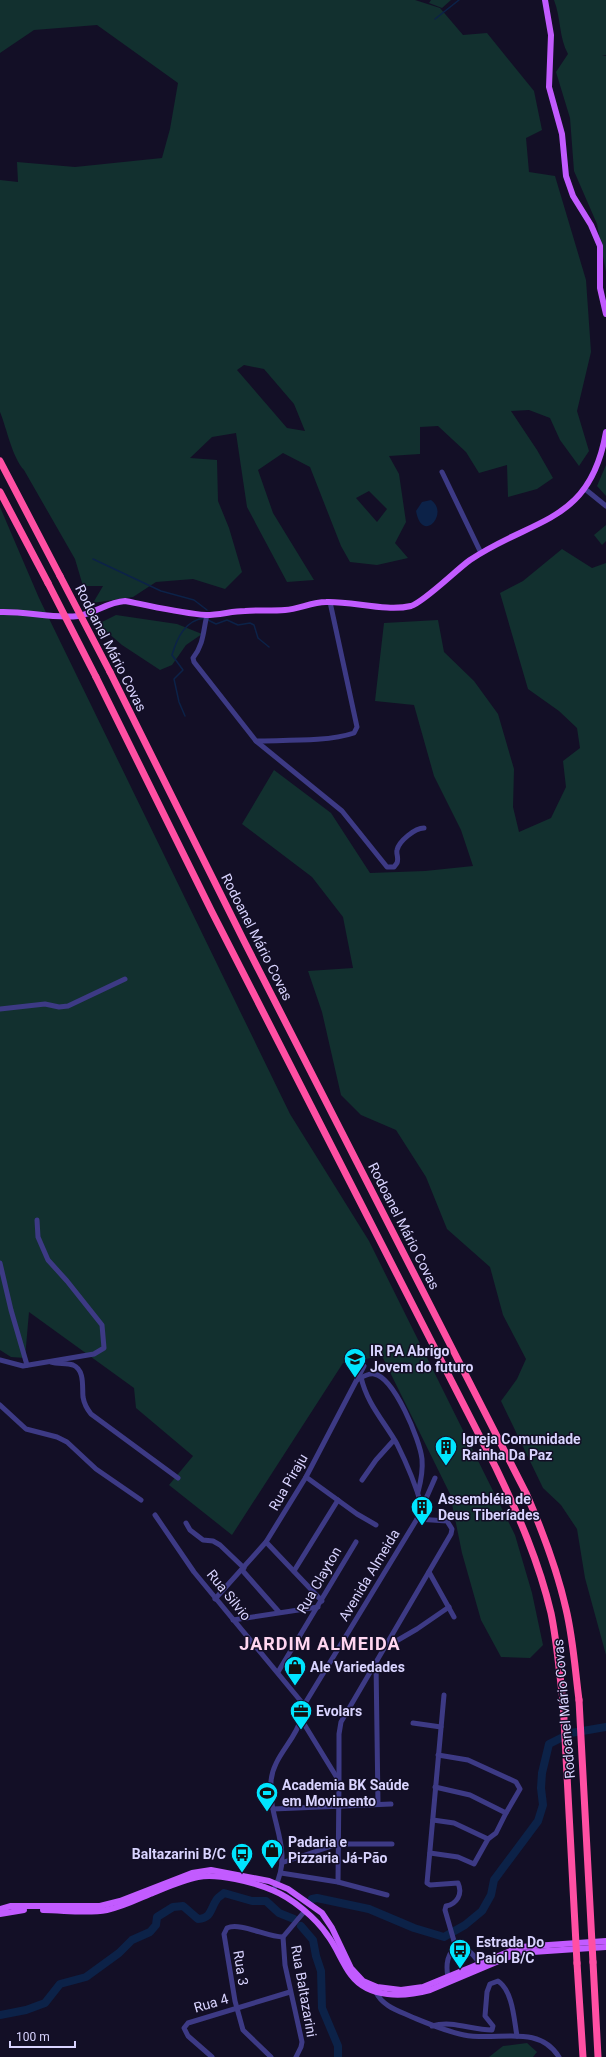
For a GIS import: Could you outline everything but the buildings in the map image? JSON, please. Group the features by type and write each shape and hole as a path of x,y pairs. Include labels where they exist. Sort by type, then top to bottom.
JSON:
{"highway":[{"name":"Rodoanel Mário Covas","path":"0,461 110,672 244,940 526,1493 539,1523 566,1609 579,1700 598,2057"},
{"name":"Rodoanel Mário Covas","path":"0,492 96,677 212,912 496,1468 519,1518 541,1575 557,1648 562,1700 583,2057"}],"main road":[{"path":"545,0 550,35 549,87 562,134 566,176 573,196 591,225 600,246 600,288 606,314"},
{"path":"0,612 72,616 89,613 112,603 126,601 207,615 244,611 283,611 330,602 385,606 413,605 422,600 456,571 481,553 555,515 585,489 599,459 606,432"},
{"path":"0,1909 12,1906 100,1906 120,1901 192,1873 211,1870 269,1881 278,1887 302,1898 324,1917 332,1928 355,1973 369,1984 389,1990 412,1990 448,1977 520,1947 606,1941"},
{"path":"0,1914 23,1910 107,1910 199,1877 220,1877 278,1887 328,1935 350,1974 360,1984 376,1992 396,1995 418,1993 518,1953 606,1946"},
{"path":"295,1904 302,1898"},
{"path":"318,1924 323,1921 324,1917"}],"street":[{"path":"442,472 481,553"},
{"path":"585,489 606,506"},
{"path":"256,741 325,738 347,735 356,730 351,694 330,602"},
{"path":"207,615 204,636 199,649 193,658 194,662 256,741 342,811 387,867 394,867 397,863 397,850 400,845 415,830 424,828"},
{"path":"0,1009 45,1004 60,1007 68,1006 125,979"},
{"path":"0,1360 15,1365 27,1365 94,1354 104,1348 104,1334 102,1326 48,1260 38,1237 38,1220"},
{"path":"0,1263 11,1310 27,1365"},
{"path":"49,1362 76,1367 79,1370 84,1386 83,1397 91,1414 178,1478"},
{"name":"Rua Piraju","path":"216,1599 266,1542 306,1476 364,1366"},
{"path":"356,1381 368,1374 379,1376 388,1385 406,1412 420,1447 422,1460 418,1492"},
{"path":"362,1377 363,1387 374,1410 394,1440 418,1492 423,1508"},
{"path":"0,1405 26,1429 57,1437 66,1442 96,1469 141,1500"},
{"path":"362,1480 376,1460 394,1440"},
{"path":"306,1476 338,1500 376,1525"},
{"name":"Avenida Almeida","path":"301,1718 304,1705 417,1519 435,1478"},
{"path":"294,1571 338,1500"},
{"name":"Rua Silvio","path":"156,1515 194,1572 304,1705"},
{"path":"338,1882 339,1728 376,1661 449,1540 452,1529 446,1522 417,1519"},
{"path":"186,1523 190,1530 203,1540 216,1542 243,1569 279,1612"},
{"path":"266,1542 322,1601"},
{"name":"Rua Clayton","path":"278,1672 318,1608 356,1542"},
{"path":"429,1572 454,1617"},
{"path":"385,1647 449,1607"},
{"path":"233,1620 279,1612 318,1608"},
{"path":"376,1661 378,1804"},
{"path":"444,1695 427,1883 430,1885 458,1883 460,1888 457,1902 453,1905 446,1906 445,1910 456,1948"},
{"path":"301,1718 339,1781"},
{"path":"278,1887 284,1862 273,1809 271,1792 272,1773 296,1732 301,1718"},
{"path":"413,1723 441,1727"},
{"path":"430,1853 458,1857 474,1864 488,1839 496,1833 520,1790 516,1782 468,1760 438,1755"},
{"path":"436,1787 470,1795 506,1813"},
{"path":"273,1809 338,1805 391,1804"},
{"path":"433,1820 454,1823 488,1839"},
{"path":"284,1862 338,1844 392,1844"},
{"path":"281,1874 338,1882 387,1895"},
{"name":"Rua Baltazarini","path":"296,2057 302,2042 290,1992 283,1953 283,1938 304,1912"},
{"name":"Rua 3","path":"271,2057 247,2036 243,2030 236,2008 224,1934 225,1929 230,1926 240,1927 274,1937 283,1938"},
{"path":"448,1977 446,1965 450,1953 456,1948 469,1950 480,1963"},
{"path":"432,2026 442,2023 454,2023 492,2030 493,2026 485,2016 487,1992 490,1984 498,1981 509,1997 517,2036"},
{"name":"Rua 4","path":"212,2057 186,2034 184,2028 186,2024 193,2020 290,1992"},
{"path":"376,1992 379,1998 391,2007 432,2026 475,2037 517,2036 537,2038 547,2042 559,2057"}],"green space":[{"path":"0,0 415,0 440,8 463,35 487,33 534,91 542,130 526,138 529,172 555,176 586,280 591,352 577,411 589,451 579,466 560,440 550,418 529,410 511,411 537,450 553,478 537,489 508,497 507,465 479,473 466,452 438,426 420,427 420,454 389,456 399,474 406,522 395,543 408,558 377,565 350,562 341,546 310,467 283,453 258,470 273,513 314,580 287,582 247,507 236,433 212,437 190,458 217,460 218,501 229,528 242,572 225,589 193,579 156,582 133,597 93,603 103,586 83,586 75,559 16,458 0,412 0,180 18,182 17,162 75,167 162,158 170,129 178,83 97,25 34,30 0,53","holes":["244,365 264,369 294,404 305,431 287,428 237,370","369,491 387,509 377,522 356,498"]},
{"path":"431,0 451,0 442,8 429,3"},
{"path":"554,0 606,0 606,55 602,55 606,56 606,272 597,224 574,171 570,118 556,72 568,54 563,41"},
{"path":"606,465 606,496 597,486"},
{"path":"0,507 39,598 290,1114 369,1241 515,1535 532,1593 543,1645 530,1658 501,1657 481,1620 462,1553 450,1494 382,1356 343,1363 232,1535 169,1485 193,1456 136,1408 134,1388 29,1312 25,1358 11,1357 0,1350"},
{"path":"606,525 606,541 602,545 594,535"},
{"path":"562,549 592,568 606,563 606,1655 585,1578 577,1529 561,1505 543,1488 501,1401 517,1379 526,1359 503,1315 490,1267 447,1229 426,1177 396,1130 361,1115 341,1095 322,1012 308,971 353,968 343,917 312,877 242,824 274,770 331,813 370,873 425,871 473,866 461,830 434,776 414,705 375,701 384,623 438,620 444,652 474,681 498,714 514,769 513,807 519,832 551,818 566,787 563,761 580,748 577,728 559,711 528,689 500,593 523,581"},
{"path":"116,615 177,624 202,634 186,645 172,665 160,670 122,645 98,624"},
{"path":"527,2043 537,2052 533,2057 489,2057 503,2046"}],"water":[{"path":"431,500 436,506 438,512 433,523 428,526 419,521 416,511 422,502"}],"waterway":[{"path":"435,19 459,0"},
{"path":"93,559 161,591 194,600 207,610"},
{"path":"185,716 179,702 174,679 183,670 172,655 179,636 187,626 198,619 205,618"},
{"path":"208,620 216,624 227,620 238,625 250,623 254,625 258,638 269,647"},
{"path":"312,1899 317,1898 369,1909 414,1928 444,1937 465,1925 482,1911 491,1895 494,1880 538,1821 543,1805 541,1788 542,1773 549,1744 571,1733 606,1727"},
{"path":"0,2015 26,2010 45,2003 60,1984 86,1977 119,1953 132,1940 150,1932 156,1925 157,1917 173,1907 183,1906 198,1919 203,1918 208,1915 218,1898 224,1893 252,1901 266,1901 279,1913 294,1919"},
{"path":"301,1926 313,1940 321,1971 322,2008 338,2046 338,2057"}],"place":[{"name":"IR PA Abrigo Jovem do futuro","path":"355,1378"},
{"name":"Igreja Comunidade Rainha Da Paz","path":"446,1466"},
{"name":"Assembléia de Deus Tiberíades","path":"422,1526"},
{"name":"Ale Variedades","path":"295,1686"},
{"name":"Evolars","path":"301,1730"},
{"name":"Academia BK Saúde em Movimento","path":"267,1812"},
{"name":"Padaria e Pizzaria Já-Pão","path":"272,1870"},
{"name":"Baltazarini B/C","path":"242,1874"},
{"name":"Estrada Do Paiol B/C","path":"460,1970"}],"district":[{"name":"JARDIM ALMEIDA","path":"320,1643"}]}
